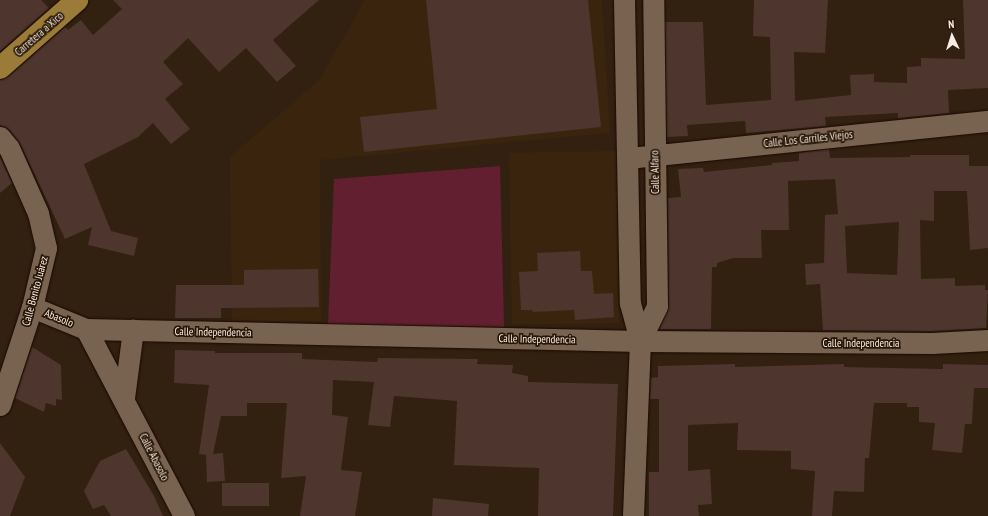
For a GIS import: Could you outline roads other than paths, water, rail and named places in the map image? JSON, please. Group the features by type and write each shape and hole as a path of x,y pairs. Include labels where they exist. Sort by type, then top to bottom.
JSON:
{"main road":[{"name":"Carretera a Xico","path":"0,68 77,0"}],"street":[{"name":"Calle Alfaro","path":"624,0 630,303 640,341 633,516"},
{"name":"Calle Alfaro","path":"640,341 657,306 653,0"},
{"name":"Calle Los Carriles Viejos","path":"628,158 988,121"},
{"name":"Calle Benito Juárez","path":"0,137 9,148 38,213 46,248 32,307 0,405"},
{"name":"Abasolo","path":"32,307 86,329"},
{"name":"Calle Independencia","path":"86,329 640,341 932,343 988,340"},
{"name":"Calle Abasolo","path":"86,329 124,398 184,516"},
{"path":"124,398 133,330"}]}
